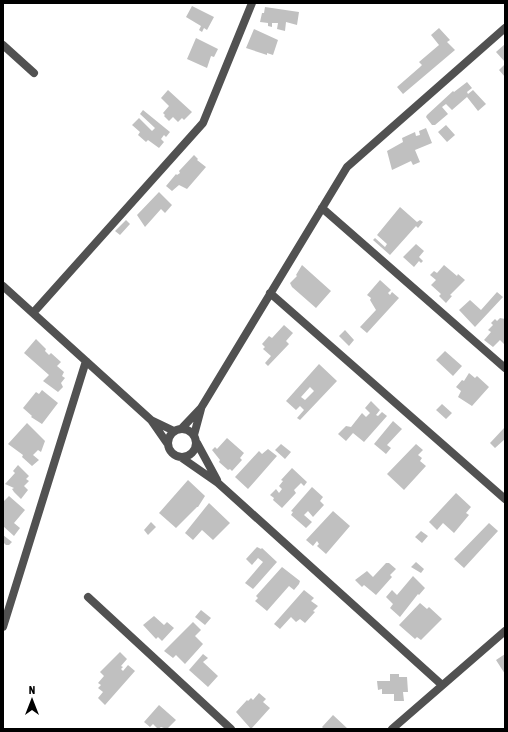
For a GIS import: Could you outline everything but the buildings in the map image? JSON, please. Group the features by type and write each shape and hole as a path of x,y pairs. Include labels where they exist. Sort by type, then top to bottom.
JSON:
{"street":[{"path":"33,313 203,123 252,3"},
{"path":"167,443 169,435 178,430 201,408 347,167 505,28"},
{"path":"3,45 34,73"},
{"path":"322,208 505,368"},
{"path":"3,286 151,420 167,443 171,454 182,458 218,483 442,685"},
{"path":"270,293 505,499"},
{"path":"3,627 86,361"},
{"path":"194,435 201,408"},
{"path":"151,420 178,430 187,429 194,435 218,483"},
{"path":"182,458 192,454 197,443"},
{"path":"88,597 231,729"},
{"path":"392,729 505,631"}]}
